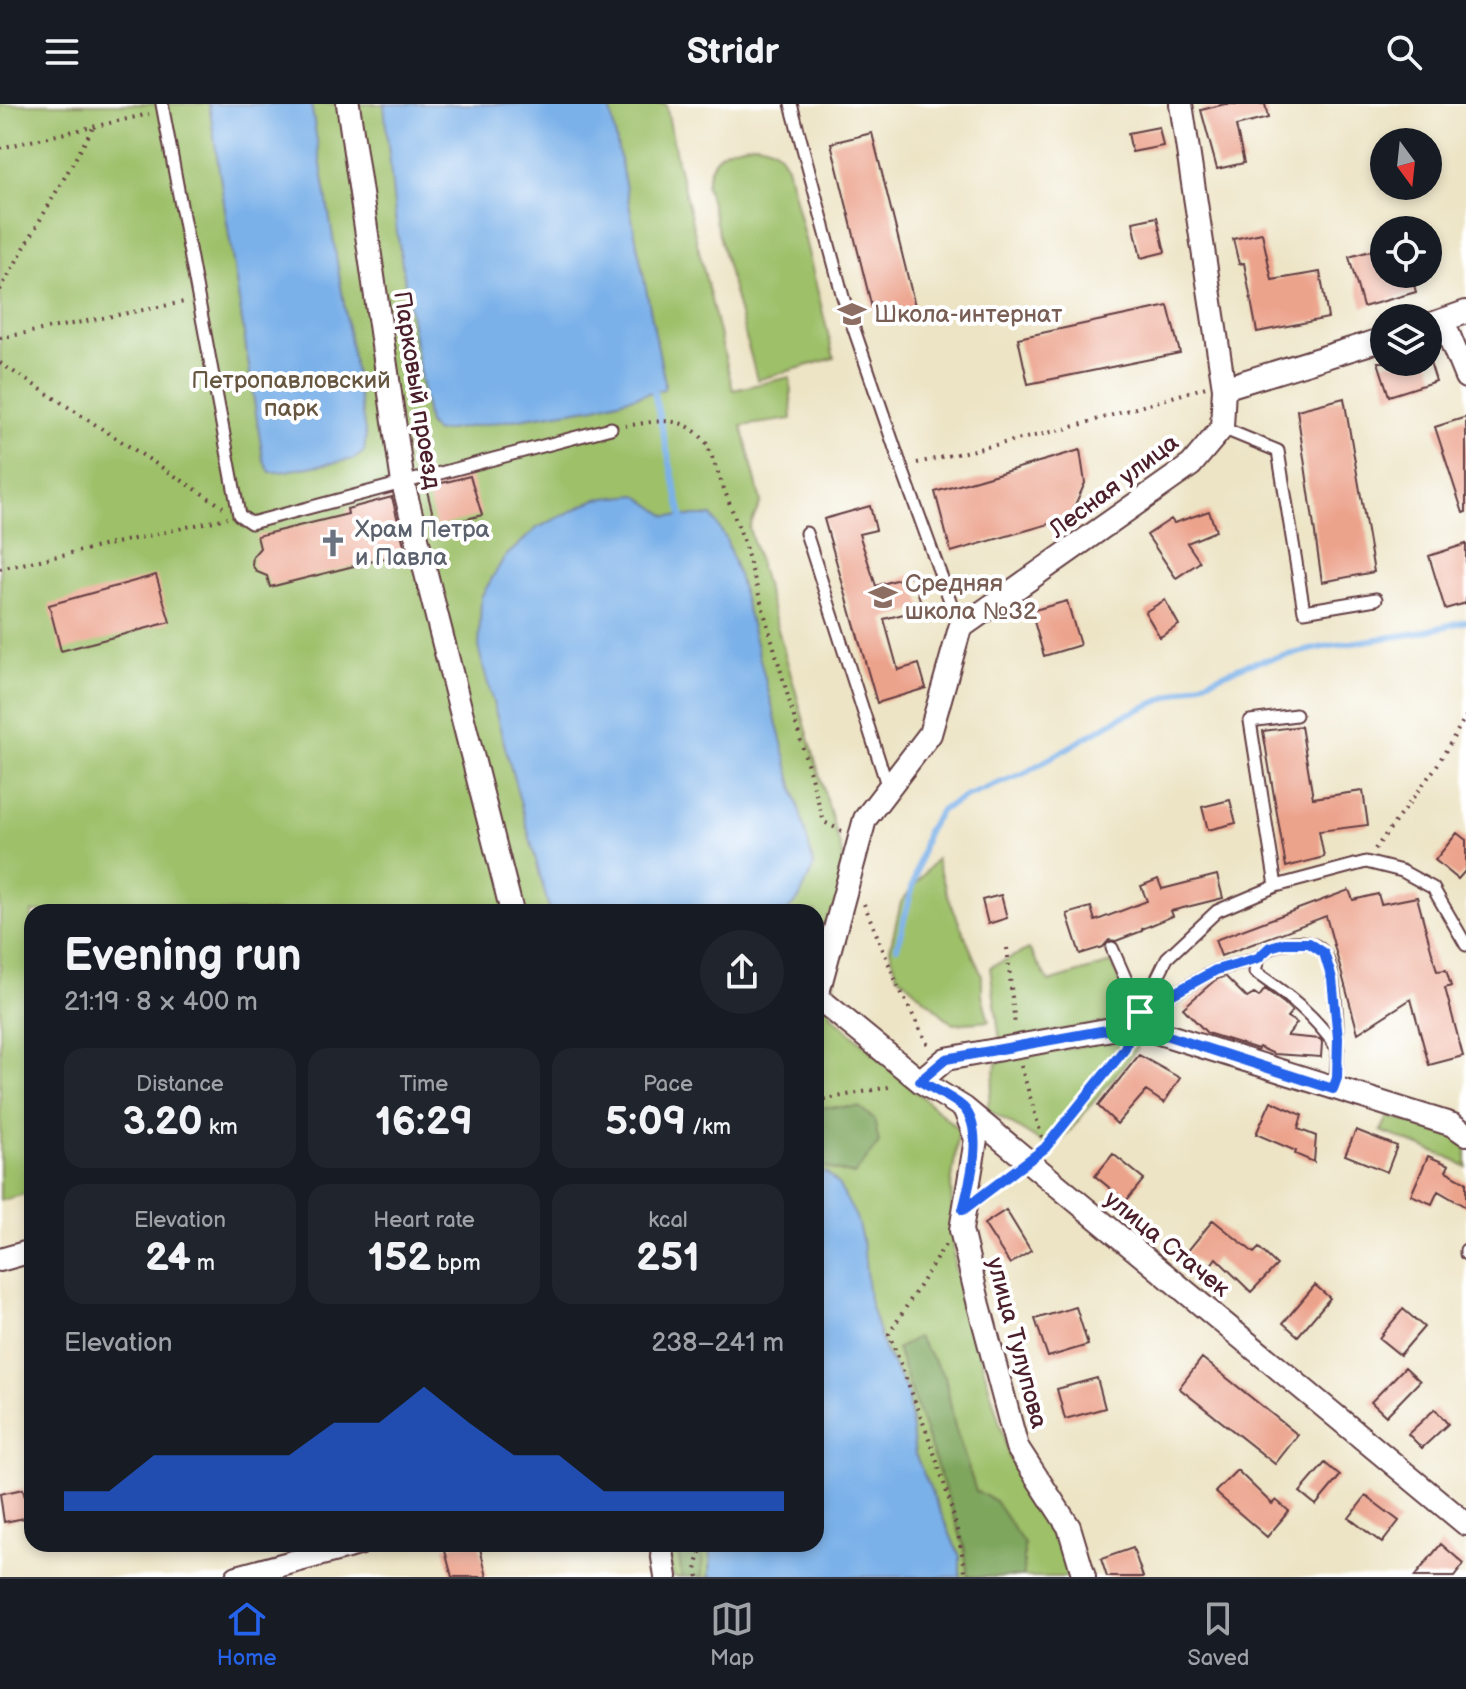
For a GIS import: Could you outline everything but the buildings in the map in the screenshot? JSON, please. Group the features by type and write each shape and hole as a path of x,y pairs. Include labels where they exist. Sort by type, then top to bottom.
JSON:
{"street":[{"name":"Парковый проезд","path":"348,104 403,483 510,904"},
{"path":"1181,104 1223,380 1222,428"},
{"path":"1442,321 1466,312"},
{"path":"1442,335 1466,377"},
{"path":"1223,380 1370,343"},
{"name":"Лесная улица","path":"960,628 1191,465 1222,428"},
{"path":"824,991 865,819 930,734 960,628"},
{"name":"улица Стачек","path":"824,1002 920,1081 964,1108 1466,1524"},
{"path":"920,1081 946,1059 1137,1019 1333,1089 1453,1125 1466,1134"},
{"name":"улица Тулупова","path":"964,1108 976,1139 962,1220 1017,1447 1069,1527 1084,1577"},
{"path":"0,1260 24,1253"},
{"path":"237,1577 329,1552"},
{"path":"662,1552 666,1577"}],"lane":[{"path":"791,104 843,297 960,628"},
{"path":"163,108 238,516 251,523 611,428"},
{"path":"1222,428 1278,451 1304,611 1376,599"},
{"path":"806,533 888,789"},
{"path":"1276,886 1250,721 1296,715"},
{"path":"1137,1019 1167,958 1217,911 1276,886 1366,862 1402,871 1433,888 1466,945"},
{"path":"1137,1019 1216,970 1258,958 1270,947 1284,943 1309,943 1324,953 1332,979 1338,1049 1337,1078 1333,1089"},
{"path":"1112,948 1137,1019"},
{"path":"1258,958 1255,972 1317,1020 1338,1049"}],"path":[{"path":"0,148 163,108"},
{"path":"0,290 94,126"},
{"path":"0,338 198,299"},
{"path":"0,363 238,516"},
{"path":"901,466 1069,428 1223,380"},
{"path":"611,428 669,420 687,425 700,435 713,455 743,539 824,822 859,840"},
{"path":"0,569 238,516"},
{"path":"1366,862 1436,767 1466,716"},
{"path":"862,900 898,986 938,1065"},
{"path":"966,1577 961,1548 931,1447 889,1334 962,1220 1045,1148 1124,1050 1137,1019"},
{"path":"824,1099 920,1081"},
{"path":"698,1577 696,1570 700,1552"}],"green space":[{"name":"Петропавловский парк","path":"0,104 666,104 733,390 790,377 792,419 742,426 761,502 749,528 843,857 831,1015 959,1130 951,1186 954,1265 1010,1459 1053,1525 1069,1571 1067,1577 673,1577 668,1552 824,1552 824,904 24,904 24,1194 0,1201"},
{"path":"755,143 775,149 787,166 834,358 757,380 706,185 712,165 721,153"},
{"path":"936,859 949,899 982,976 982,995 989,1021 953,1024 897,974 890,949 901,902"},
{"path":"1029,949 1049,982 1111,963 1129,1000 1116,1021 1000,1041 990,967"},
{"path":"1128,1037 1138,1048 1054,1150 987,1109 997,1062"},
{"path":"824,1107 859,1107 874,1119 879,1143 854,1175 824,1167"},
{"path":"1388,1117 1454,1133 1466,1149 1466,1167 1381,1131"},
{"path":"917,1337 945,1377 955,1427 976,1491 995,1501 1024,1544 1024,1577 968,1577 964,1546 897,1349"},
{"path":"678,1552 703,1552 702,1577 682,1577"}],"water":[{"path":"209,104 311,104 366,438 364,452 354,459 270,472 263,459"},
{"path":"384,104 609,104 664,389 596,407 436,432 428,424 396,226"},
{"path":"637,495 667,516 712,516 726,539 814,866 794,904 548,904 479,651 481,597 504,558 537,528 596,499"},
{"path":"824,1172 827,1173 838,1184 856,1217 863,1243 869,1300 884,1349 907,1391 915,1454 960,1557 960,1577 710,1577 711,1552 824,1552"}],"waterway":[{"path":"654,393 682,516"},
{"path":"897,947 927,831 941,810 1025,773 1121,717 1247,664 1324,647 1418,633 1466,621"}],"place":[{"name":"Школа-интернат","path":"852,314"},
{"name":"Храм Петра и Павла","path":"333,543"},
{"name":"Средняя школа №32","path":"883,597"}],"route":[{"path":"1140,1012 1134,1025 1124,1050 1045,1148 963,1210 972,1176 976,1139 964,1108 920,1081 946,1059 1134,1025 1333,1089 1337,1078 1338,1038 1332,979 1324,953 1309,943 1284,943 1270,947 1258,958 1216,970 1140,1012"}]}
